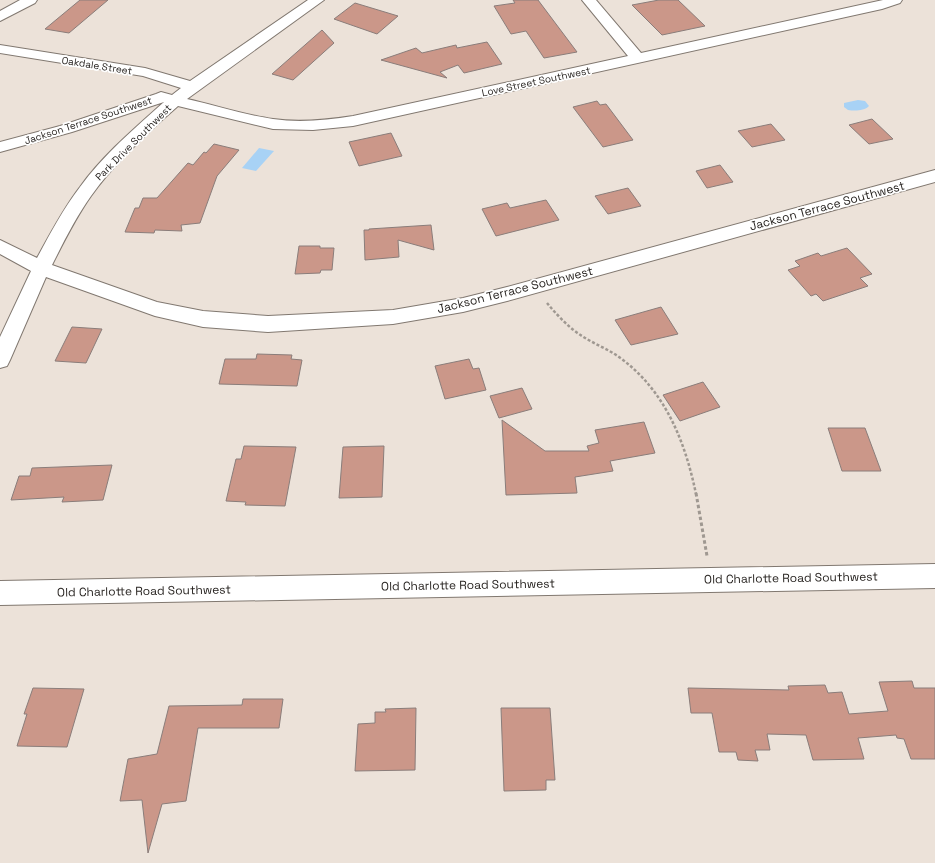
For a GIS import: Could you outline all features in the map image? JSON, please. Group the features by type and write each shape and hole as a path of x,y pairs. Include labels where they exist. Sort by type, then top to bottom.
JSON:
{"street":[{"path":"0,17 30,0"},
{"name":"Park Drive Southwest","path":"0,360 41,268 80,199 95,179 113,159 192,87 318,0"},
{"path":"589,0 638,58"},
{"name":"Love Street Southwest","path":"176,100 273,124 291,126 321,126 353,121 882,5 895,0"},
{"name":"Oakdale Street","path":"0,49 145,72 192,87"},
{"name":"Jackson Terrace Southwest","path":"0,147 66,129 161,97 176,100"},
{"name":"Jackson Terrace Southwest","path":"0,246 41,268 155,309 203,319 268,324 393,317 463,305 537,286 935,176"},
{"name":"Old Charlotte Road Southwest","path":"0,593 935,576"}],"path":[{"path":"537,286 546,302 559,318 581,335 612,352 640,375 665,404 677,430 692,476 712,580"}],"water":[{"path":"858,100 865,101 869,106 862,110 848,110 844,107 844,103"},
{"path":"259,148 274,151 256,171 242,168"}],"building":[{"path":"80,0 108,0 69,33 45,29"},
{"path":"513,0 538,0 577,52 544,58 526,31 511,34 494,6 515,3"},
{"path":"659,0 678,0 705,26 662,35 632,5"},
{"path":"355,3 398,16 377,34 334,19"},
{"path":"322,30 334,43 293,80 272,74"},
{"path":"487,42 502,64 464,73 458,65 440,72 447,78 381,60 416,48 422,53 456,45 457,48"},
{"path":"597,101 600,105 606,104 633,140 603,147 573,107"},
{"path":"872,119 893,139 869,144 849,125"},
{"path":"771,124 785,140 752,147 738,131"},
{"path":"391,133 402,156 359,166 349,142"},
{"path":"214,144 239,150 217,176 200,223 181,225 182,231 155,230 154,233 125,232 135,208 139,208 143,198 157,198 188,163 193,165 204,152 206,153"},
{"path":"720,165 733,182 707,188 696,171"},
{"path":"628,188 641,206 608,214 595,196"},
{"path":"546,200 559,220 496,236 482,209 507,203 510,208"},
{"path":"431,225 434,250 398,240 399,257 365,260 364,230"},
{"path":"299,246 334,248 332,270 321,270 320,273 295,274"},
{"path":"847,248 872,274 860,278 868,286 823,301 816,294 811,296 788,270 800,266 795,261 818,253 821,256"},
{"path":"661,307 678,334 631,345 615,320"},
{"path":"72,327 102,329 86,363 55,361"},
{"path":"257,354 292,355 291,359 302,360 297,386 219,384 225,359 256,359"},
{"path":"469,359 473,369 479,368 486,390 445,399 435,366"},
{"path":"703,382 720,407 680,421 663,395"},
{"path":"522,388 532,409 499,418 490,396"},
{"path":"502,420 545,451 589,451 587,446 599,443 595,430 644,422 655,453 610,461 613,471 575,477 577,493 506,495"},
{"path":"828,428 865,428 881,471 842,471"},
{"path":"244,446 296,447 285,506 245,505 246,502 226,501 236,459 241,459"},
{"path":"384,446 382,497 339,498 343,447"},
{"path":"112,465 103,500 62,502 64,497 11,500 19,476 30,476 32,468"},
{"path":"912,681 914,688 935,688 935,759 911,759 904,739 897,738 896,735 858,738 864,759 813,760 806,735 767,734 770,750 755,750 758,761 738,760 736,752 719,752 712,713 691,713 688,688 789,690 788,686 825,685 828,693 842,692 849,714 888,711 879,682"},
{"path":"33,688 84,689 67,747 17,746 27,714 24,714"},
{"path":"243,699 283,699 279,728 198,728 186,801 162,804 148,853 142,800 120,801 128,759 157,754 169,706 242,705"},
{"path":"416,708 415,770 355,771 358,724 375,723 375,712 386,712 385,709"},
{"path":"501,708 550,708 555,780 546,780 546,790 504,791"}]}
